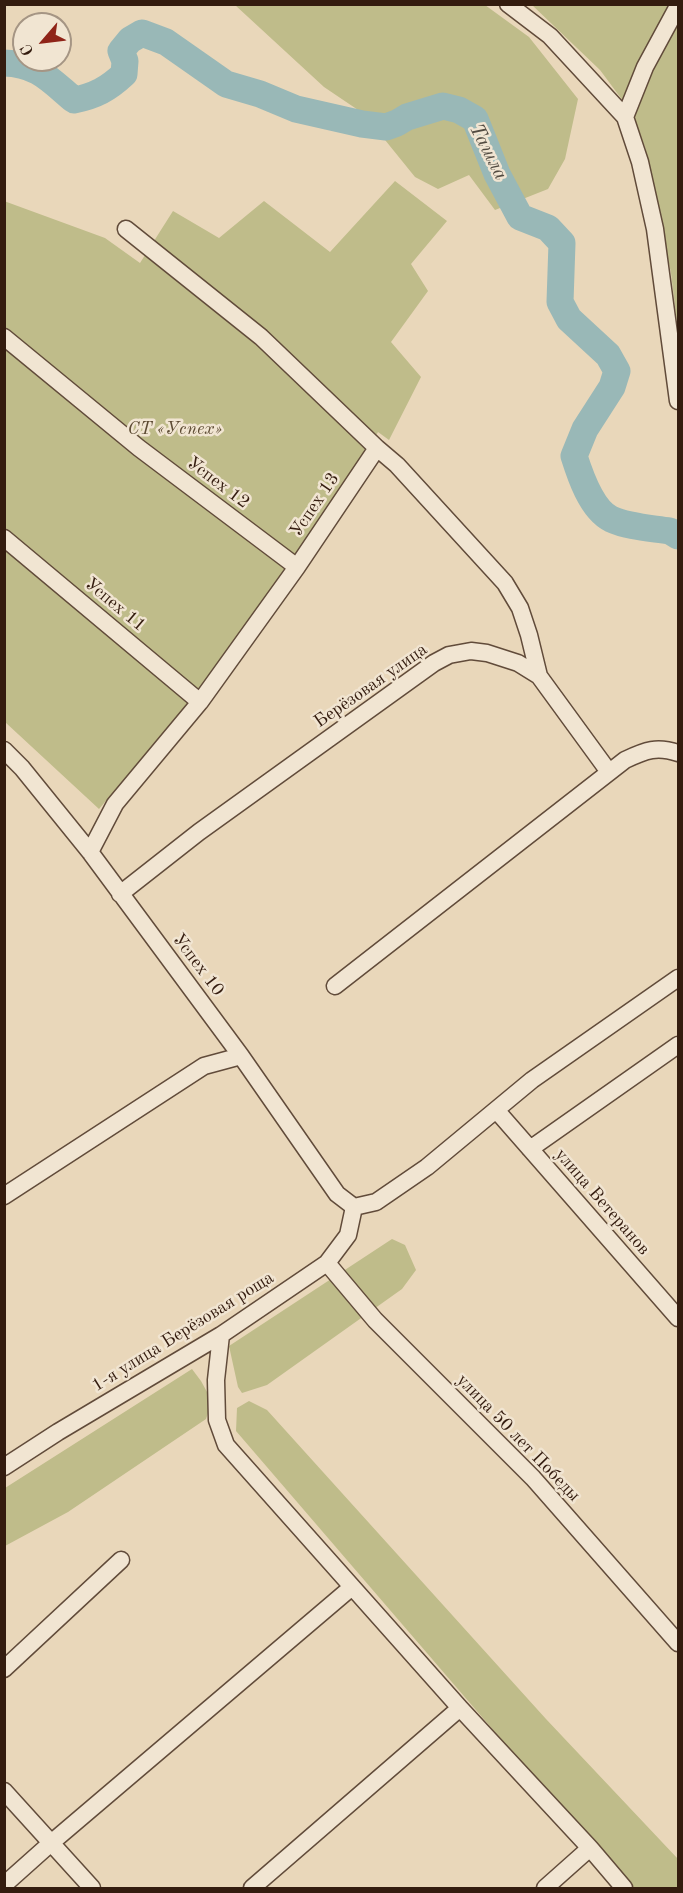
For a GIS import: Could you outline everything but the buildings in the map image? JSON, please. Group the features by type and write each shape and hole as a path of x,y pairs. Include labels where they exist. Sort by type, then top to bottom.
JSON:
{"street":[{"path":"508,4 550,36 625,117 640,162 655,229 678,401"},
{"path":"625,117 645,68 678,6"},
{"path":"126,229 261,337 397,465 505,584 520,608 538,676"},
{"name":"Успех 12","path":"4,337 139,448 297,567"},
{"name":"Успех 13","path":"90,852 115,804 200,702 297,567 377,447"},
{"name":"Успех 11","path":"4,538 200,702"},
{"name":"Берёзовая улица","path":"120,894 199,832 434,663 449,655 471,651 487,653 518,663 538,676 609,772"},
{"path":"335,986 625,760 644,750 665,748 678,753"},
{"name":"Успех 10","path":"4,750 22,768 90,852 241,1056 337,1194 354,1207"},
{"path":"354,1207 376,1202 427,1167 532,1080 678,978"},
{"path":"530,1149 678,1045"},
{"path":"5,1196 204,1066 241,1056"},
{"name":"улица Ветеранов","path":"497,1111 678,1318"},
{"name":"1-я улица Берёзовая роща","path":"4,1467 58,1432 221,1335 327,1263 348,1234 354,1207"},
{"name":"улица 50 лет Победы","path":"327,1263 375,1320 533,1478 678,1643"},
{"path":"221,1335 216,1380 217,1420 226,1445 624,1888"},
{"path":"4,1669 121,1560"},
{"path":"4,1885 352,1587"},
{"path":"252,1888 460,1708"},
{"path":"4,1791 92,1888"},
{"path":"544,1888 590,1848"}],"green space":[{"path":"235,5 485,5 529,37 578,99 565,159 548,189 495,210 469,175 438,189 415,177 364,114 324,87"},
{"path":"532,5 678,5 678,331 671,273 645,147 632,113 600,70"},
{"name":"СТ «Успех»","path":"395,181 447,221 411,264 428,291 391,342 421,377 389,440 378,432 364,456 200,690 99,809 5,722 4,201 105,238 140,263 173,211 219,238 264,201 330,252"},
{"path":"392,1239 405,1245 416,1270 402,1289 267,1385 242,1393 238,1387 229,1346"},
{"path":"192,1369 212,1401 206,1419 68,1512 5,1546 5,1488"},
{"path":"249,1401 267,1410 546,1719 678,1859 678,1888 629,1888 236,1431 237,1408"}],"waterway":[{"name":"Ташла","path":"4,63 26,66 43,74 74,100 101,91 124,74 125,61 121,51 130,40 142,33 166,42 226,84 260,94 296,109 386,127 407,117 443,106 459,110 475,119 497,174 520,217 548,228 562,243 560,302 569,319 608,355 617,371 612,387 585,429 574,456 587,491 598,508 611,519 632,526 670,531 678,536"}]}
